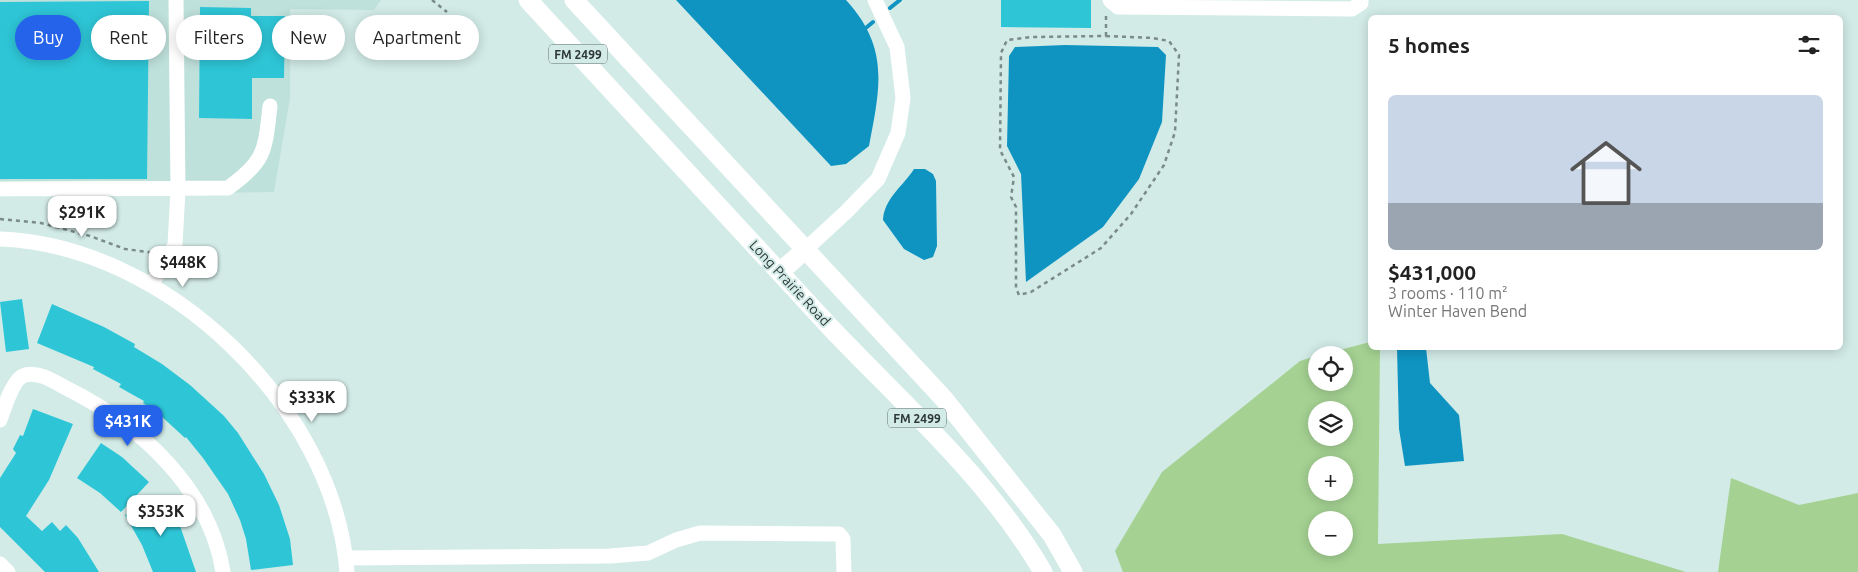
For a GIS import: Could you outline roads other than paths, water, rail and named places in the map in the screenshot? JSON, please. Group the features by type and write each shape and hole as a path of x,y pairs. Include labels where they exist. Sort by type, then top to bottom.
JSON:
{"main road":[{"name":"Long Prairie Road","path":"528,0 780,272 977,480 1030,549 1043,572"},
{"name":"FM 2499","path":"574,0 944,399 1052,534 1073,572"},
{"path":"780,272 806,249"}],"street":[{"path":"151,285 168,260 175,245 178,190 176,0"},
{"path":"806,249 878,179 898,133 903,98 896,48 875,0"},
{"path":"1108,4 1118,6 1321,4 1352,9 1361,1"},
{"path":"0,189 178,190 228,188 248,174 265,148 270,106"},
{"path":"0,238 25,240 79,252 151,285 222,336 247,361 286,410 320,466 338,519 347,565 648,554 676,540 700,533 839,534 843,539 844,572"},
{"path":"0,420 16,381 24,375 40,376 86,398 142,439 183,479 200,506 214,536 223,572"},
{"path":"0,564 8,572"}],"water":[{"path":"676,0 846,0 870,35 876,52 878,87 869,146 846,164 831,166"},
{"path":"1065,45 1158,47 1166,55 1162,122 1139,179 1103,227 1026,282 1021,174 1007,146 1009,56 1015,47"},
{"path":"914,169 925,169 933,174 936,181 937,246 933,257 924,260 904,249 883,220 884,212 890,199"},
{"path":"1397,350 1426,350 1430,383 1459,415 1464,461 1405,466 1399,429"}],"waterway":[{"path":"890,8 900,0"},
{"path":"867,27 873,22"}]}
